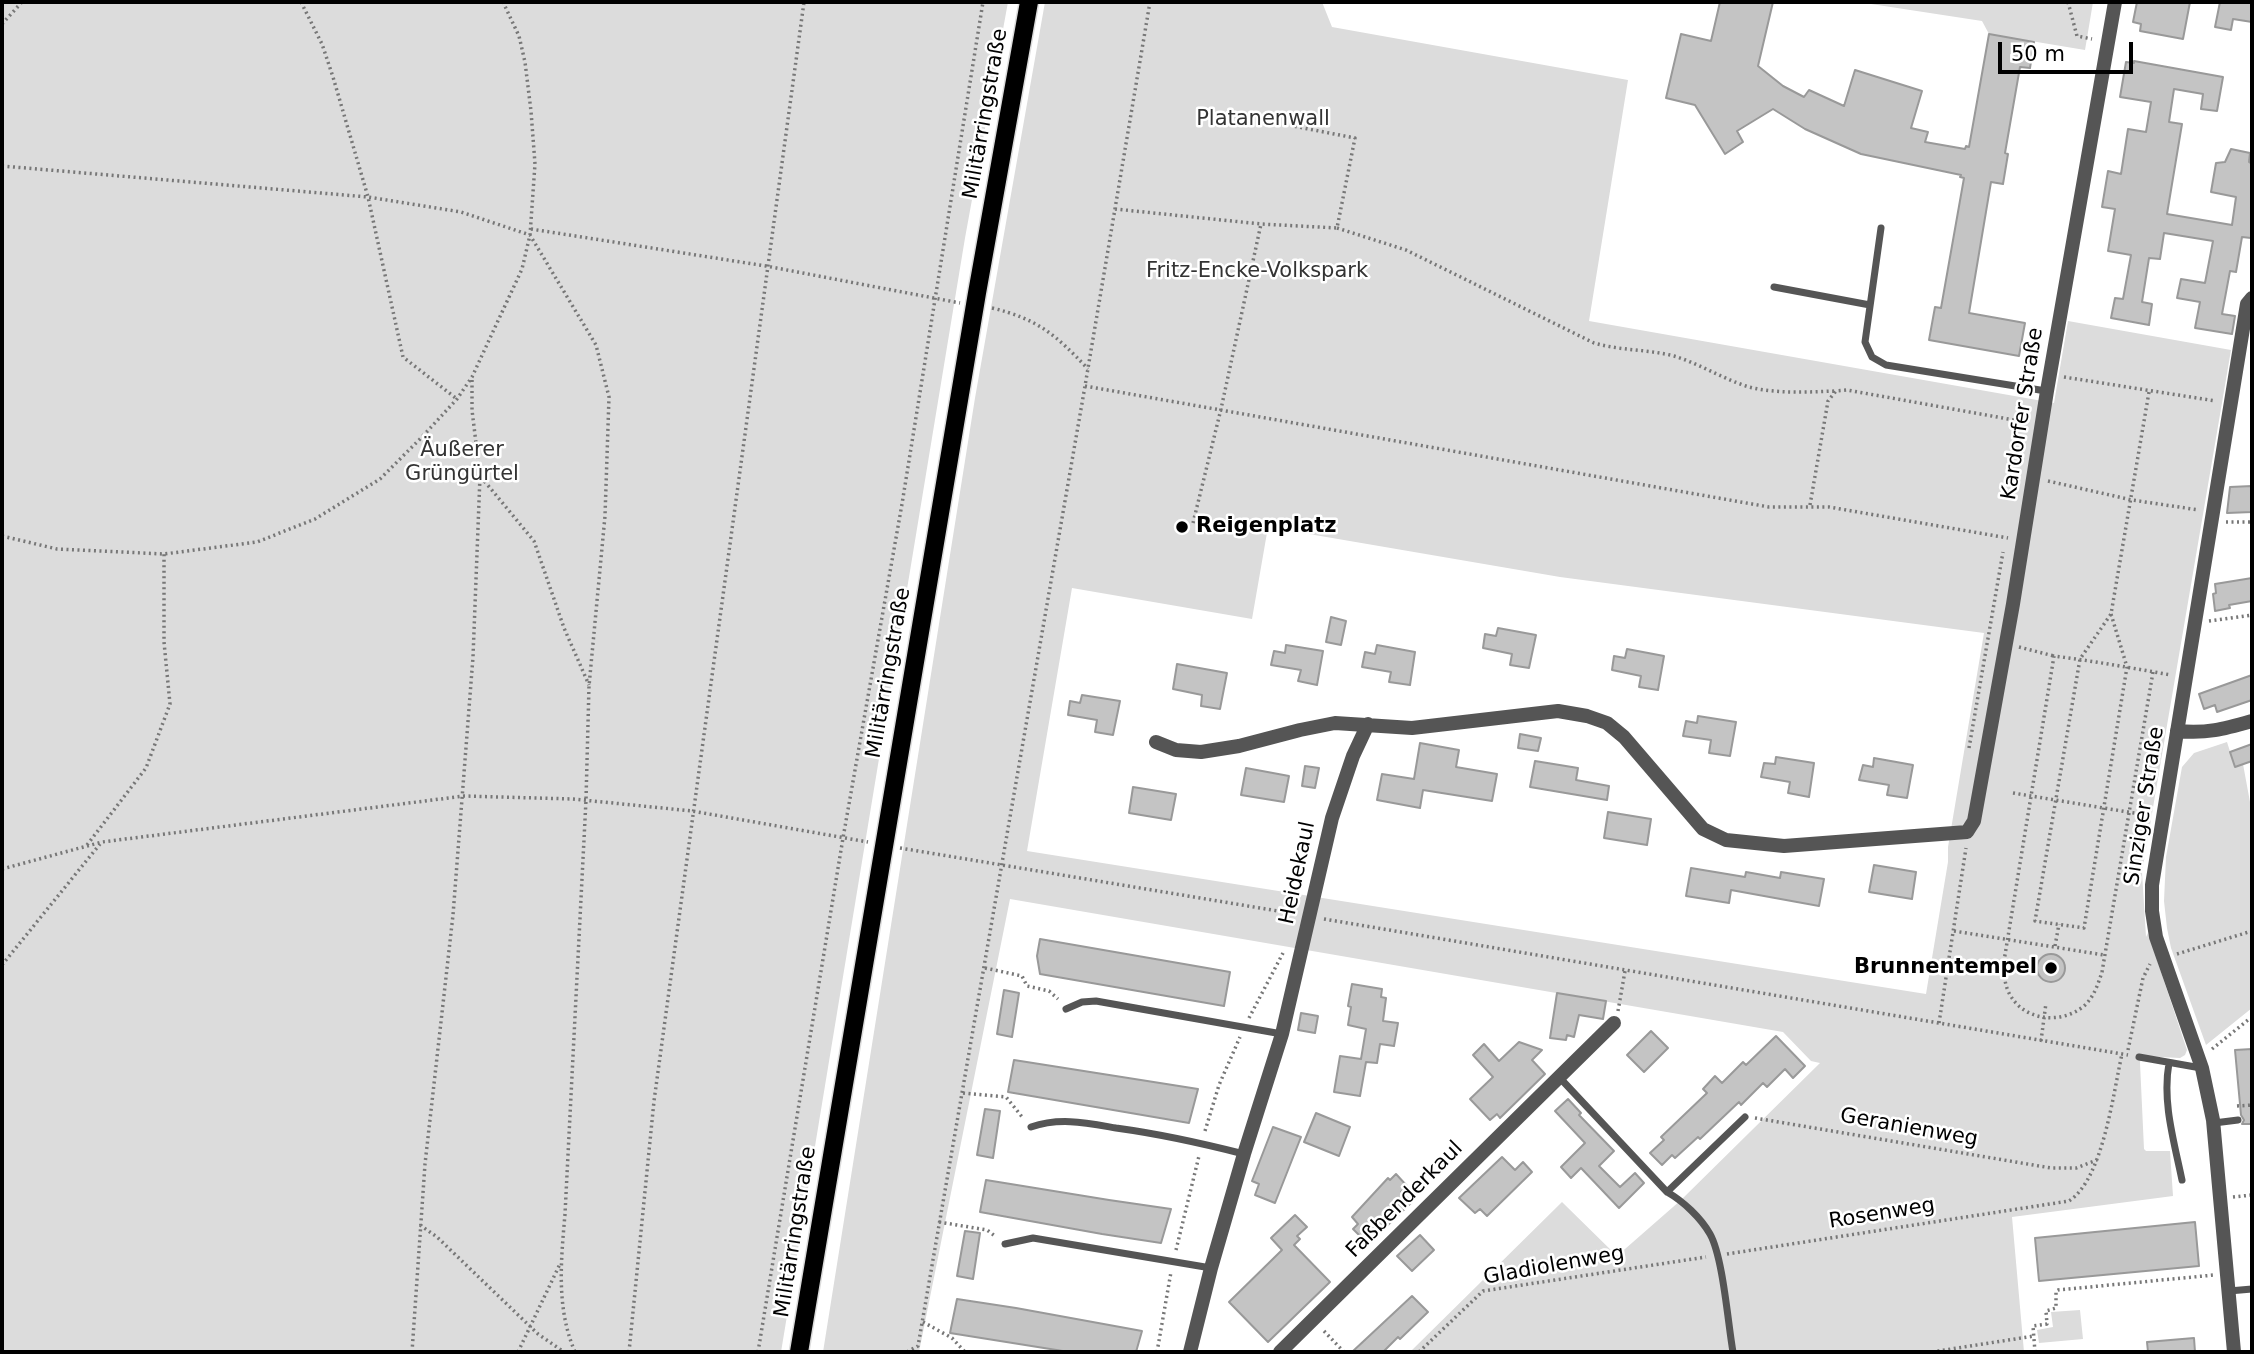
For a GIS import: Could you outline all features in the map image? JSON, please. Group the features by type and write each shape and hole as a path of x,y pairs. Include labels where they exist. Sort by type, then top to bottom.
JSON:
{"main road":[{"name":"Militärringstraße","path":"799,1352 975,304 1029,2"}],"street":[{"name":"Kardorfer Straße","path":"1967,832 1974,821 2006,643 2115,2"},
{"name":"Sinziger Straße","path":"2234,1352 2214,1123 2201,1065 2162,958 2152,911 2152,885 2250,301"},
{"path":"1156,743 1176,750 1201,752 1335,723 1412,728 1558,711 1587,716 1606,723 1624,737 1703,829 1726,840 1784,846 1967,832"},
{"path":"2177,731 2210,733 2252,721"},
{"name":"Heidekaul","path":"1190,1352 1211,1268 1282,1034 1332,818 1353,756 1368,724"},
{"name":"Faßbenderkaul","path":"1280,1352 1614,1023"}],"lane":[{"path":"1881,228 1865,342 1872,357 1886,365 2047,391"},
{"path":"1774,288 1870,305"},
{"path":"1066,1009 1082,1002 1096,1001 1282,1034"},
{"path":"2139,1058 2201,1065"},
{"path":"2169,1063 2166,1103 2182,1180"},
{"path":"1558,1077 1667,1192 1681,1200 1710,1234 1717,1255 1733,1352"},
{"path":"1667,1192 1745,1117"},
{"path":"1031,1127 1066,1120 1178,1137 1244,1154"},
{"path":"2214,1123 2238,1121"},
{"path":"1005,1244 1032,1238 1211,1268"},
{"path":"2228,1291 2252,1289"}],"path":[{"path":"2,24 22,2"},
{"path":"301,2 322,44 368,197 403,357 457,399"},
{"path":"2,536 57,549 164,554 257,542 315,519 380,479 457,399 471,377 522,270 531,229 535,164 525,62 519,36 503,2"},
{"path":"629,1352 654,1101 803,2"},
{"path":"758,1352 983,2"},
{"path":"907,1352 918,1346 923,1322 1150,2"},
{"path":"2068,2 2077,36 2107,42"},
{"path":"1293,126 1355,138 1337,228"},
{"path":"2,166 368,197 461,212 530,235 596,345 610,397 605,516 589,686 586,800 561,1262 563,1308 575,1352"},
{"path":"1115,209 1337,228 1406,250 1594,343 1677,357 1746,386 1763,390 1847,390 2025,422"},
{"path":"1193,523 1221,409 1261,223"},
{"path":"531,229 766,267 975,304 1020,315 1060,339 1088,369"},
{"path":"2050,375 2232,404"},
{"path":"412,1352 425,1164 453,915 473,657 480,476 471,377"},
{"path":"1085,386 1769,507 1810,505 2024,541"},
{"path":"1810,505 1828,401 1836,391"},
{"path":"2111,614 2127,667 2084,928 2035,921 2080,660 2111,614 2149,392"},
{"path":"480,476 534,541 589,686"},
{"path":"2033,477 2214,517 2252,522"},
{"path":"88,845 146,768 170,704 164,642 164,554"},
{"path":"2197,619 2214,621 2252,615"},
{"path":"2006,643 2054,656 2187,678"},
{"path":"2054,656 2006,938 2004,977 2009,993 2023,1010 2043,1018 2063,1017 2083,1006 2097,985 2153,672"},
{"path":"2013,793 2146,815"},
{"path":"2,869 102,842 464,796 586,800 692,811 1297,915 1295,925"},
{"path":"1939,1023 1967,832"},
{"path":"2,965 102,842"},
{"path":"1310,917 2139,1058"},
{"path":"2055,947 2059,924"},
{"path":"1954,930 2104,955"},
{"path":"1157,1352 1173,1262 1219,1086 1244,1027 1287,946"},
{"path":"985,968 1022,976 1027,986 1049,990 1066,1009"},
{"path":"1614,1023 1625,971"},
{"path":"2041,1041 2046,1003"},
{"path":"2201,1065 2248,1020 2252,1020"},
{"name":"Rosenweg","path":"1717,1255 2069,1201 2077,1196 2089,1181 2097,1160 2122,1055"},
{"path":"963,1093 1006,1097 1031,1127"},
{"name":"Geranienweg","path":"1762,1118 2051,1168 2076,1168 2097,1160"},
{"path":"939,1222 987,1230 1005,1244"},
{"path":"420,1225 437,1237 529,1326 564,1352"},
{"name":"Gladiolenweg","path":"1419,1352 1483,1291 1717,1255"},
{"path":"518,1352 561,1262"},
{"path":"2035,1352 2033,1326 2047,1324 2046,1311 2056,1308 2058,1290 2226,1274"},
{"path":"1313,1320 1344,1352"},
{"path":"923,1322 952,1338 965,1352"},
{"path":"1932,1352 1964,1350 2034,1336"}],"green space":[{"name":"Äußerer Grüngürtel","path":"2,2 1008,2 965,238 781,1352 2,1352"},
{"name":"Fritz-Encke-Volkspark","path":"1045,2 1322,2 1332,27 1628,80 1589,321 2054,403 2068,321 2231,350 2142,872 2146,937 2148,933 2187,1050 2180,1058 2141,1056 2140,1063 2144,1149 2170,1151 2173,1196 2012,1217 2024,1352 1410,1352 1562,1202 1617,1256 1681,1200 1820,1063 1811,1061 1783,1032 1010,899 919,1352 823,1352 975,398","holes":["1268,527 1560,577 1984,633 1926,994 1027,851 1072,588 1252,619"]},
{"path":"1858,2 2093,2 2085,50 1989,34 1982,21"},
{"path":"2227,742 2235,767 2243,764 2252,813 2252,1008 2206,1045 2171,948 2164,901 2166,857 2182,767 2194,753"},
{"path":"2080,1310 2083,1339 2039,1343 2037,1330 2053,1327 2051,1312"}],"building":[{"path":"1720,2 1773,2 1758,66 1783,86 1804,97 1809,90 1844,106 1855,70 1922,91 1911,128 1928,132 1925,142 1965,149 1966,146 1969,147 1989,34 2034,42 2030,68 2020,67 2005,153 2008,154 2003,184 1991,182 1969,313 2025,323 2019,356 1929,340 1935,307 1941,308 1964,178 1960,177 1961,175 1861,154 1805,129 1773,109 1737,131 1743,142 1725,154 1695,105 1666,98 1681,34 1711,41"},
{"path":"2137,2 2190,2 2183,39 2140,31 2141,24 2133,22"},
{"path":"2220,2 2252,2 2252,22 2233,19 2231,30 2215,27"},
{"path":"2134,61 2223,77 2217,111 2201,109 2203,94 2174,89 2169,122 2182,124 2167,214 2232,225 2236,197 2211,192 2216,163 2225,162 2231,149 2250,153 2251,238 2242,237 2236,272 2230,271 2222,314 2235,316 2232,334 2195,328 2200,302 2177,298 2181,279 2205,283 2213,241 2164,233 2160,259 2149,258 2142,302 2152,304 2149,325 2111,318 2115,298 2123,299 2131,255 2108,251 2115,209 2102,207 2108,171 2121,174 2128,129 2146,132 2151,102 2120,97 2126,62"},
{"path":"2252,486 2252,512 2227,513 2230,487"},
{"path":"2252,578 2252,601 2229,605 2230,608 2215,611 2215,584"},
{"path":"1331,617 1346,621 1341,645 1326,642"},
{"path":"1498,628 1536,635 1529,668 1510,665 1512,654 1483,648 1485,634 1496,636"},
{"path":"1286,645 1323,651 1317,685 1298,681 1301,670 1271,665 1274,651 1285,653"},
{"path":"1377,645 1415,652 1410,685 1389,682 1391,672 1362,667 1365,652 1375,654"},
{"path":"1627,649 1664,656 1658,690 1639,687 1641,676 1612,670 1614,656 1625,658"},
{"path":"1177,664 1227,673 1220,709 1201,706 1202,695 1173,689"},
{"path":"2252,675 2252,700 2217,712 2215,705 2204,709 2199,694"},
{"path":"1082,695 1120,701 1113,735 1095,732 1097,720 1068,715 1070,701 1080,703"},
{"path":"1698,716 1736,722 1730,756 1709,753 1711,740 1683,736 1686,721 1697,723"},
{"path":"1520,734 1541,738 1538,751 1518,748"},
{"path":"1420,743 1459,750 1456,767 1497,774 1492,801 1423,790 1420,808 1377,800 1382,774 1414,779"},
{"path":"2252,744 2252,761 2235,767 2230,752"},
{"path":"1776,757 1814,763 1809,797 1788,793 1790,782 1761,777 1764,763 1775,764"},
{"path":"1874,758 1913,765 1907,798 1887,795 1889,785 1859,780 1863,765 1873,767"},
{"path":"1535,761 1578,768 1576,780 1609,786 1607,800 1530,787"},
{"path":"1305,766 1319,768 1315,788 1302,786"},
{"path":"1246,768 1289,776 1284,802 1241,795"},
{"path":"1133,787 1176,794 1171,820 1129,813"},
{"path":"1608,812 1651,819 1647,845 1604,838"},
{"path":"1874,865 1916,872 1912,899 1869,892"},
{"path":"1691,868 1745,877 1746,872 1780,878 1781,872 1824,879 1819,906 1731,890 1729,903 1686,896"},
{"path":"1040,939 1230,972 1224,1006 1040,974 1037,956"},
{"name":"Brunnentempel","path":"2051,954 2061,958 2065,968 2061,978 2051,982 2041,978 2037,968 2041,958"},
{"path":"1352,984 1382,989 1381,997 1386,998 1383,1021 1398,1023 1394,1046 1380,1044 1377,1063 1366,1062 1360,1096 1334,1092 1340,1056 1361,1059 1366,1029 1348,1025"},
{"path":"1004,990 1019,993 1012,1037 997,1034"},
{"path":"1557,993 1606,1001 1603,1019 1579,1015 1574,1037 1567,1035 1566,1040 1550,1038"},
{"path":"1301,1013 1318,1016 1315,1033 1298,1030"},
{"path":"1651,1031 1668,1048 1644,1072 1627,1055"},
{"path":"1776,1036 1805,1066 1793,1078 1785,1069 1767,1087 1763,1083 1700,1139 1698,1137 1675,1158 1672,1155 1662,1165 1650,1153 1664,1140 1661,1137 1707,1093 1703,1089 1715,1076 1722,1083 1743,1062 1746,1065"},
{"path":"1519,1042 1542,1050 1532,1060 1545,1074 1500,1118 1497,1114 1490,1120 1470,1099 1493,1077 1473,1055 1484,1044 1499,1061"},
{"path":"2252,1049 2252,1124 2242,1124 2244,1120 2241,1115 2235,1050"},
{"path":"1014,1060 1198,1089 1189,1123 1008,1092"},
{"path":"1568,1099 1581,1113 1579,1115 1614,1151 1599,1166 1620,1187 1635,1173 1644,1183 1619,1208 1581,1168 1571,1178 1561,1167 1585,1143 1555,1111"},
{"path":"985,1109 1000,1111 993,1158 977,1155"},
{"path":"1316,1113 1350,1127 1339,1156 1304,1142"},
{"path":"1273,1127 1301,1137 1275,1203 1255,1195 1259,1184 1252,1181"},
{"path":"1502,1157 1515,1170 1523,1162 1532,1172 1487,1216 1480,1209 1475,1213 1459,1198"},
{"path":"1396,1174 1407,1186 1401,1192 1412,1202 1368,1244 1353,1229 1358,1224 1352,1217 1388,1178 1390,1180"},
{"path":"986,1180 1171,1209 1161,1243 1102,1234 980,1212"},
{"path":"1295,1215 1307,1227 1297,1236 1300,1239 1294,1245 1330,1282 1268,1342 1229,1302 1282,1250 1271,1238"},
{"path":"2195,1222 2199,1266 2039,1281 2035,1238"},
{"path":"965,1231 980,1233 973,1279 957,1276"},
{"path":"1420,1235 1434,1250 1412,1271 1397,1256"},
{"path":"1412,1296 1428,1312 1400,1339 1398,1337 1383,1352 1352,1352"},
{"path":"957,1299 1142,1331 1136,1352 1069,1352 950,1333"},
{"path":"2194,1338 2195,1352 2148,1352 2147,1342"}],"place":[{"name":"Reigenplatz","path":"1182,527"},
{"name":"Brunnentempel","path":"2051,968"}],"park label":[{"name":"Platanenwall","path":"1263,120"}]}
